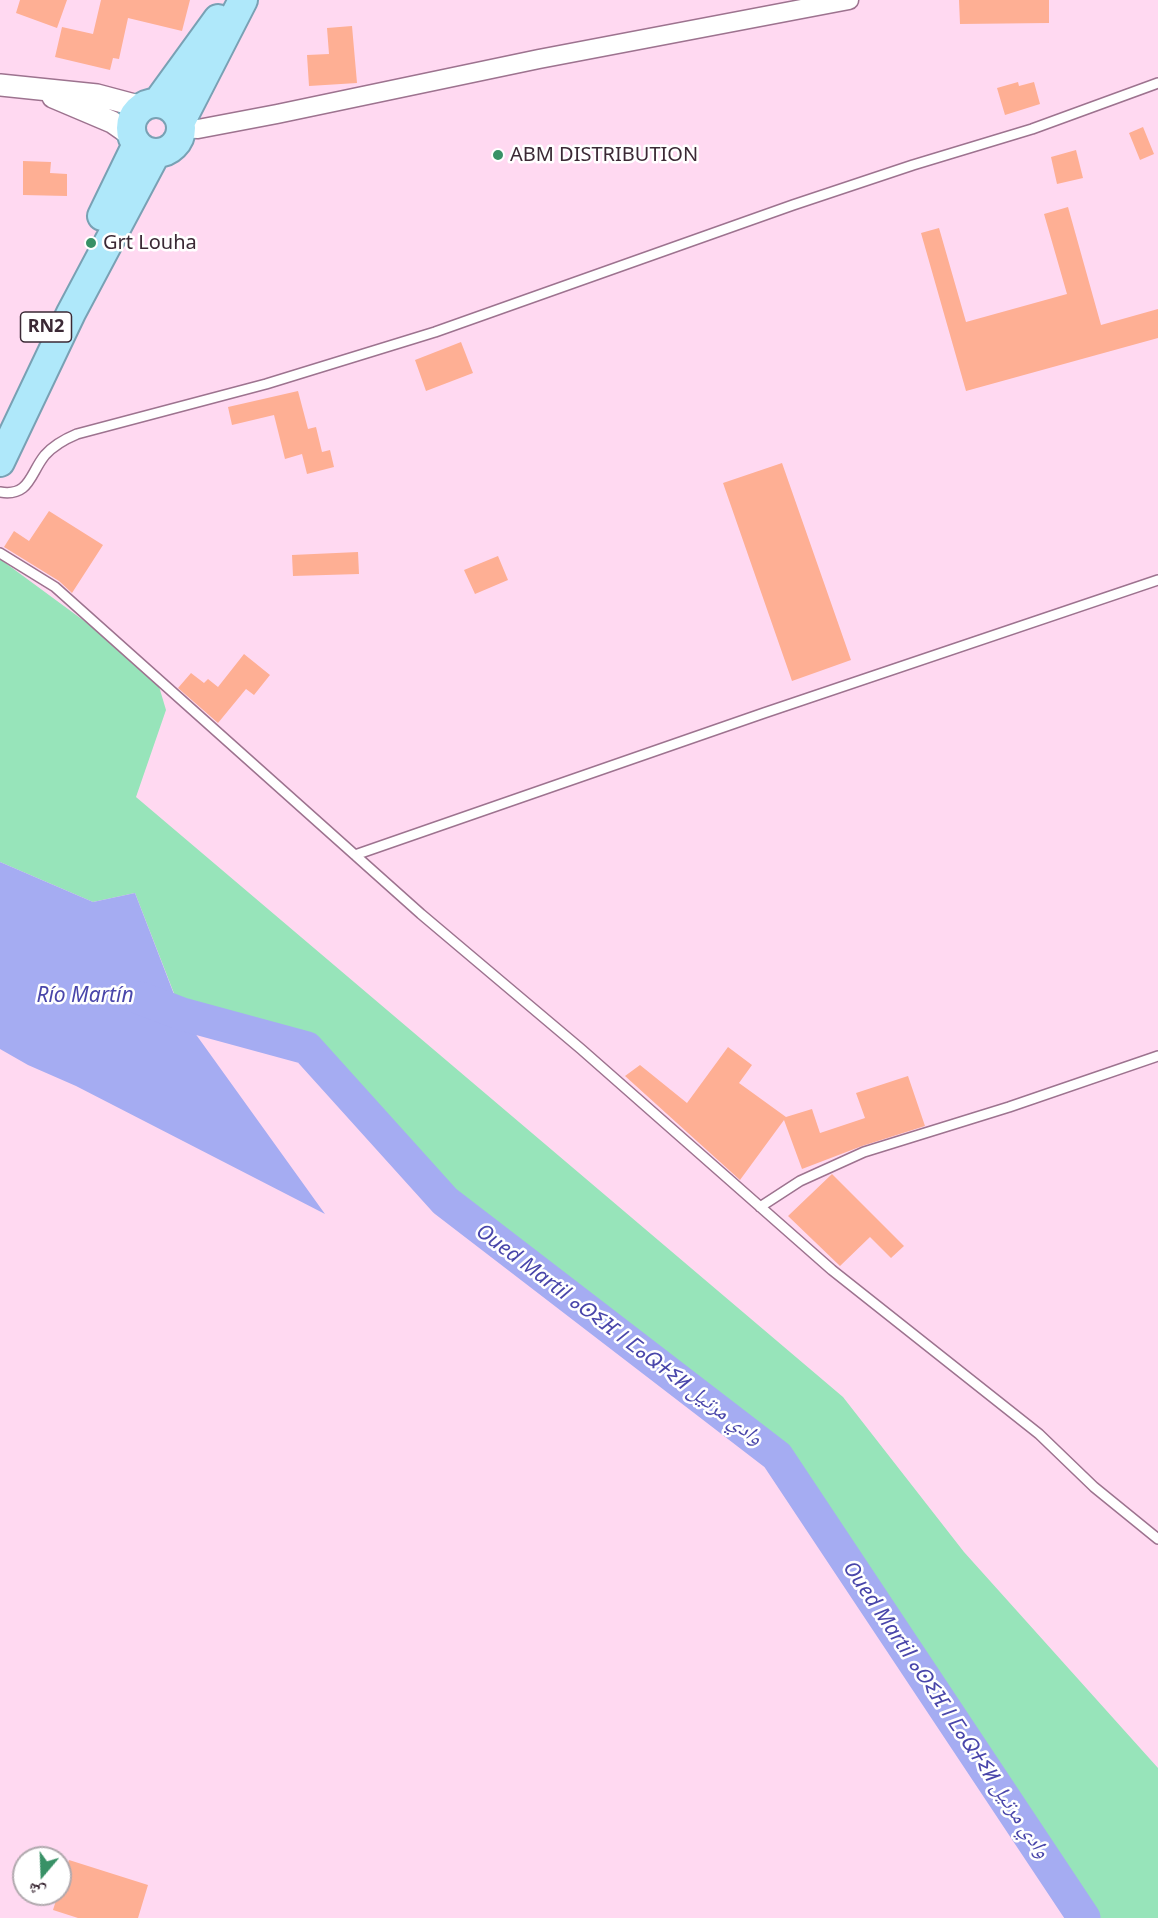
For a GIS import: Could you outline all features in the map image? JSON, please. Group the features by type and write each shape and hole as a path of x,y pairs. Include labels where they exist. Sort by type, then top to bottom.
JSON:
{"highway":[{"name":"RN2","path":"166,136 132,120 149,105 231,0"},
{"name":"RN2","path":"0,416 166,136 243,0"},
{"path":"149,105 172,108 166,136"},
{"name":"RN2","path":"0,462 71,313 166,136"}],"street":[{"path":"28,87 112,122 166,136 539,58 849,0"},
{"path":"0,85 97,95 149,105"}],"lane":[{"path":"0,492 10,493 24,487 51,449 77,434 266,384 435,332 793,205 1032,129 1158,83"},
{"path":"0,553 55,587 355,855 760,1207 877,1307 1039,1434 1094,1487 1158,1539"},
{"path":"355,855 764,713 1158,580"},
{"path":"760,1207 800,1181 864,1152 1030,1101 1158,1056"}],"green space":[{"path":"0,559 155,673 166,710 136,797 843,1397 964,1552 1158,1768 1158,1918 1084,1918 777,1456 445,1201 307,1049 182,1014 135,893 93,902 0,862"}],"water":[{"name":"Río Martín","path":"0,862 93,902 135,893 182,1015 325,1214 0,1049"}],"building":[{"path":"20,0 67,0 57,28 16,13"},
{"path":"101,0 190,0 182,31 128,18 119,59 113,58 110,70 55,57 62,27 93,34"},
{"path":"959,0 1049,0 1049,23 960,24"},
{"path":"352,26 357,83 309,86 307,55 329,54 327,28"},
{"path":"1018,82 1019,86 1034,82 1040,104 1005,115 997,88"},
{"path":"1143,127 1154,154 1140,160 1129,133"},
{"path":"1076,150 1083,178 1057,184 1051,157"},
{"path":"23,161 51,162 50,173 67,174 67,196 23,195"},
{"path":"1068,207 1101,325 1158,309 1158,338 966,391 921,233 939,228 966,322 1067,294 1044,214"},
{"path":"461,342 473,373 426,391 415,360"},
{"path":"298,391 308,429 316,427 322,452 330,450 334,467 307,474 302,454 285,459 274,415 232,425 228,407"},
{"path":"782,463 851,660 792,681 723,483"},
{"path":"49,511 103,545 72,593 59,581 4,547 14,531 29,541"},
{"path":"358,552 359,574 293,576 292,555"},
{"path":"498,556 508,580 475,594 464,570"},
{"path":"244,654 270,675 254,695 246,689 218,723 178,688 191,673 204,683 208,679 218,687"},
{"path":"728,1047 752,1065 739,1083 786,1117 812,1109 820,1133 865,1118 856,1093 908,1076 925,1126 862,1146 802,1169 784,1120 740,1180 625,1076 640,1065 687,1103"},
{"path":"832,1174 904,1246 891,1258 870,1237 840,1266 788,1216"},
{"path":"72,1861 148,1885 138,1918 78,1918 53,1910 54,1906 72,1906"}],"waterway":[{"name":"Oued Martil ⴰⵙⵉⴼ ⵏ ⵎⴰⵕⵜⵉⵍ وادي مرتيل","path":"140,998 182,1014 307,1048 445,1201 777,1456 1084,1918"}],"place":[{"name":"ABM DISTRIBUTION","path":"498,155"},
{"name":"Grt Louha","path":"91,243"}]}
